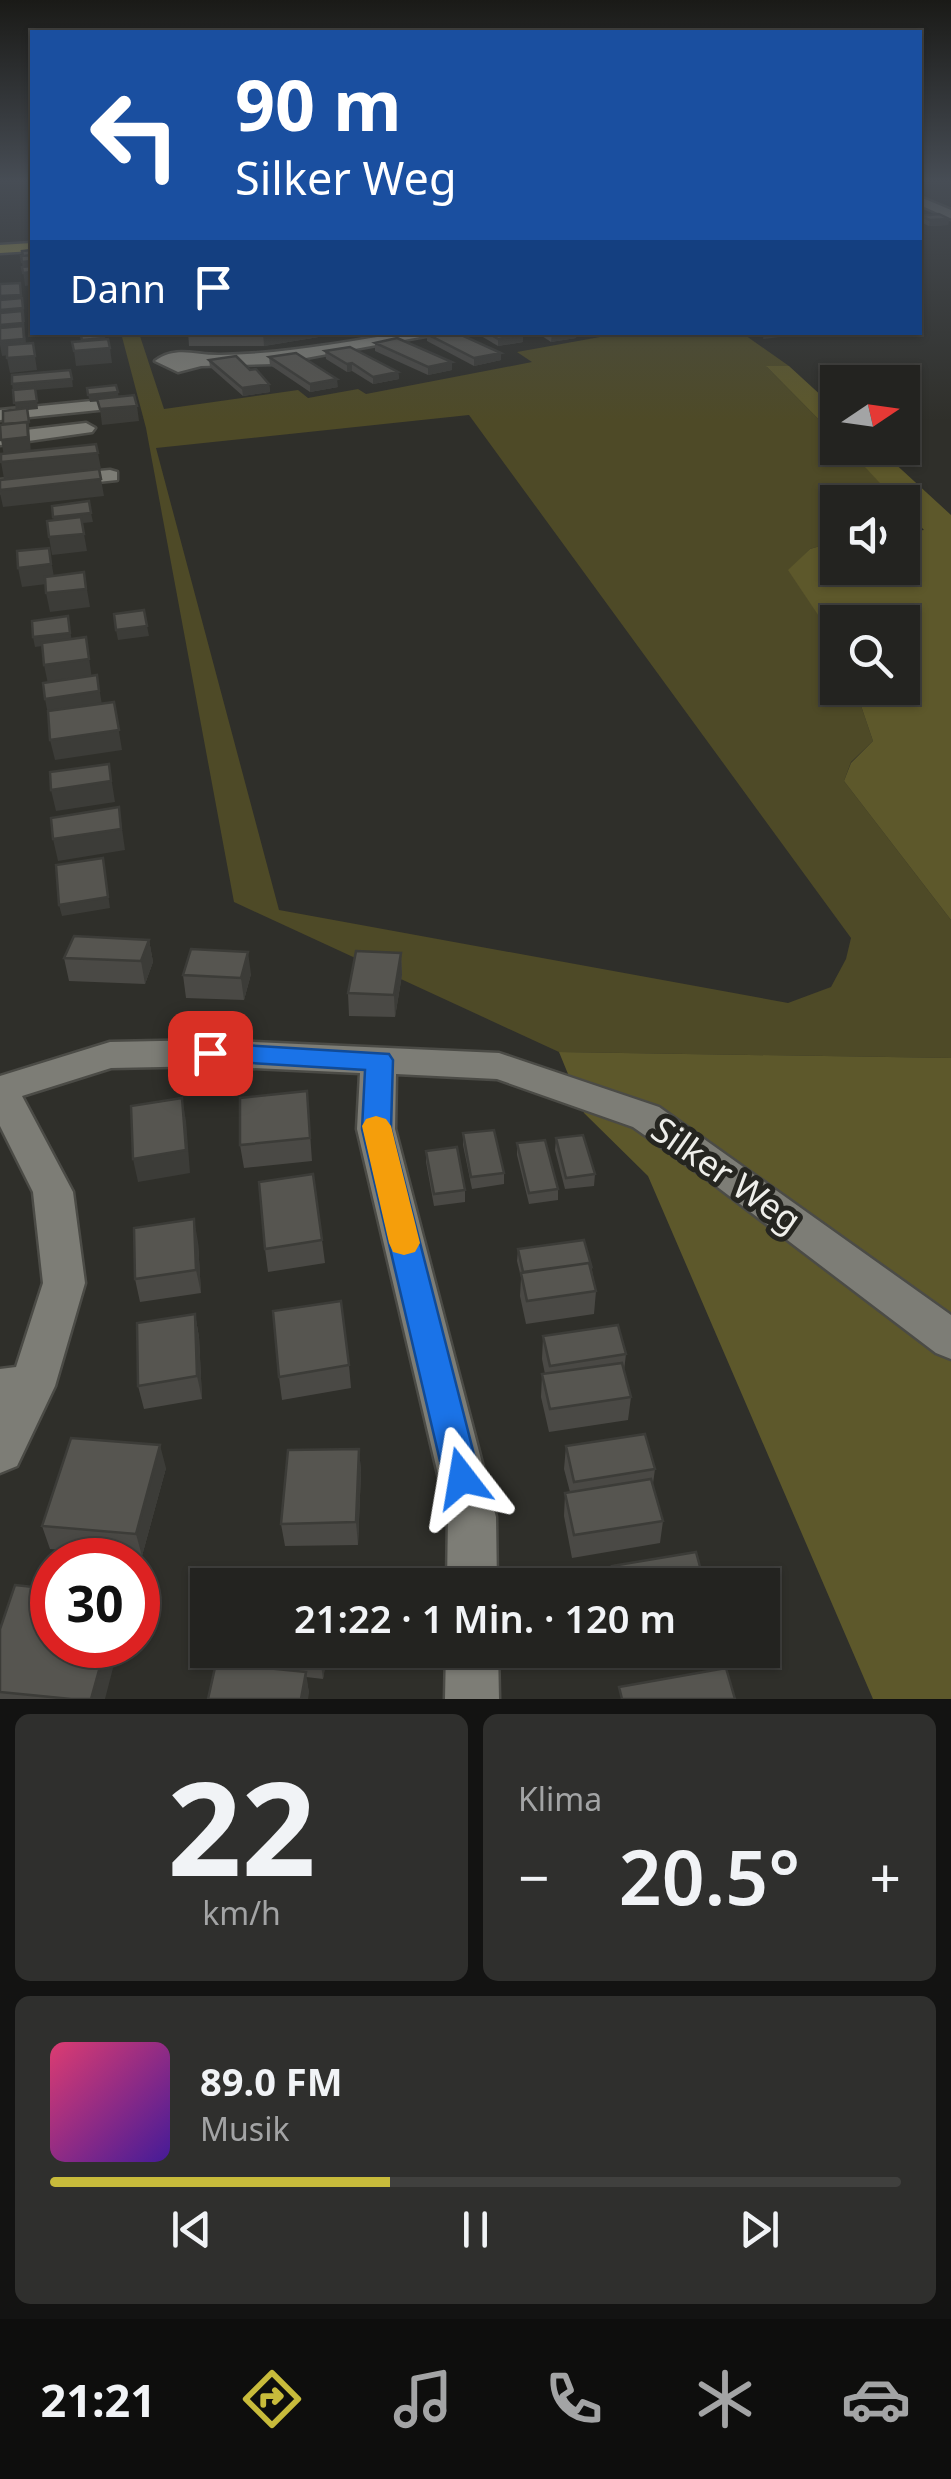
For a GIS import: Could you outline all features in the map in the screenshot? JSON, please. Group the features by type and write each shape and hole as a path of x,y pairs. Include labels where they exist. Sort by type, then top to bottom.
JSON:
{"street":[{"path":"200,361 272,359 389,337"},
{"path":"0,415 122,403"},
{"path":"0,438 86,428"},
{"path":"0,486 110,476"},
{"name":"Silker Weg","path":"0,1089 110,1055 210,1053 498,1066 646,1117 722,1168 951,1340"},
{"path":"379,1060 376,1129 472,1517 472,1568"},
{"path":"0,1089 53,1192 64,1282 16,1388 0,1451"},
{"path":"472,1668 472,1699"}],"shaded area":[{"path":"122,335 140,335 164,409 298,390 308,398 358,389 366,394 532,362 517,352 598,335 745,335 789,366 767,367 820,421 820,465 863,465 883,485 820,485 820,546 810,549 789,570 820,618 820,705 861,705 873,741 851,762 844,781 951,920 951,1058 559,1052 234,902 146,428","holes":["469,415 851,938 846,959 831,987 788,1003 279,910 156,448"]},
{"path":"766,366 789,366 820,394 820,421"},
{"path":"863,465 897,465 918,485 882,485"},
{"path":"920,487 951,515 951,920 844,781 851,763 873,741 861,705 920,705 920,605 820,605 820,618 788,570 810,549 820,546 820,585 920,585 920,530 924,530 920,526"},
{"path":"559,1052 951,1058 951,1699 873,1699 648,1176 584,1113"}],"building":[{"path":"20,283 21,295 0,296 0,284"},
{"path":"22,298 23,308 0,310 0,300"},
{"path":"22,311 23,323 0,325 0,313"},
{"path":"23,326 24,339 0,341 0,328"},
{"path":"81,335 104,338 82,340"},
{"path":"429,335 462,335 501,353 474,358"},
{"path":"492,335 523,335 498,339"},
{"path":"397,338 452,362 428,367 375,343"},
{"path":"108,339 110,348 74,351 72,342"},
{"path":"33,343 35,356 7,358 7,345"},
{"path":"350,347 398,372 373,377 325,351"},
{"path":"296,353 337,379 310,384 269,357"},
{"path":"236,356 250,370 256,369 269,384 242,388 209,360"},
{"path":"70,370 72,379 12,384 12,375"},
{"path":"116,385 118,392 88,395 87,388"},
{"path":"35,388 37,401 14,403 13,390"},
{"path":"134,395 137,406 100,409 97,399"},
{"path":"27,408 29,422 3,424 3,411"},
{"path":"27,422 28,437 1,440 0,425"},
{"path":"96,444 98,453 1,462 1,454"},
{"path":"99,469 101,479 0,490 0,480"},
{"path":"89,501 91,513 53,517 52,506"},
{"path":"81,517 84,534 49,537 47,521"},
{"path":"49,548 51,564 18,568 17,551"},
{"path":"84,572 86,589 46,593 45,577"},
{"path":"144,610 147,626 116,630 114,614"},
{"path":"68,616 70,633 33,637 32,621"},
{"path":"86,637 89,659 44,665 42,643"},
{"path":"97,675 99,691 45,699 43,683"},
{"path":"114,702 119,730 50,740 48,711"},
{"path":"109,764 111,781 51,790 50,772"},
{"path":"119,807 121,829 53,839 51,818"},
{"path":"103,858 108,897 59,905 56,865"},
{"path":"74,936 149,940 141,961 64,958"},
{"path":"191,949 248,952 241,978 183,975"},
{"path":"356,951 401,953 394,995 348,993"},
{"path":"307,1091 310,1138 240,1145 240,1098"},
{"path":"182,1098 186,1150 133,1159 131,1106"},
{"path":"494,1130 504,1173 471,1177 463,1133"},
{"path":"583,1135 595,1174 566,1178 556,1138"},
{"path":"545,1140 558,1189 529,1193 517,1143"},
{"path":"457,1147 465,1190 434,1194 426,1151"},
{"path":"313,1174 322,1240 265,1249 259,1182"},
{"path":"194,1219 196,1270 135,1279 134,1228"},
{"path":"584,1240 591,1265 523,1272 518,1249"},
{"path":"589,1263 596,1291 527,1301 521,1273"},
{"path":"341,1301 349,1365 279,1377 273,1311"},
{"path":"195,1314 197,1376 138,1386 137,1323"},
{"path":"618,1325 626,1354 550,1366 543,1336"},
{"path":"622,1363 631,1397 550,1409 542,1374"},
{"path":"645,1434 655,1469 574,1482 566,1446"},
{"path":"71,1438 160,1445 136,1534 42,1526"},
{"path":"359,1449 356,1522 281,1524 288,1450"},
{"path":"651,1479 663,1521 574,1535 565,1493"},
{"path":"696,1552 700,1568 613,1568"},
{"path":"15,1585 30,1587 30,1668 100,1668 91,1699 0,1692 0,1629"},
{"path":"215,1668 306,1672 301,1699 208,1699"},
{"path":"726,1668 735,1699 622,1699 619,1687"}],"slow traffic":[{"path":"376,1126 404,1243"}],"route":[{"path":"210,1053 379,1060 376,1129 462,1478"}]}
